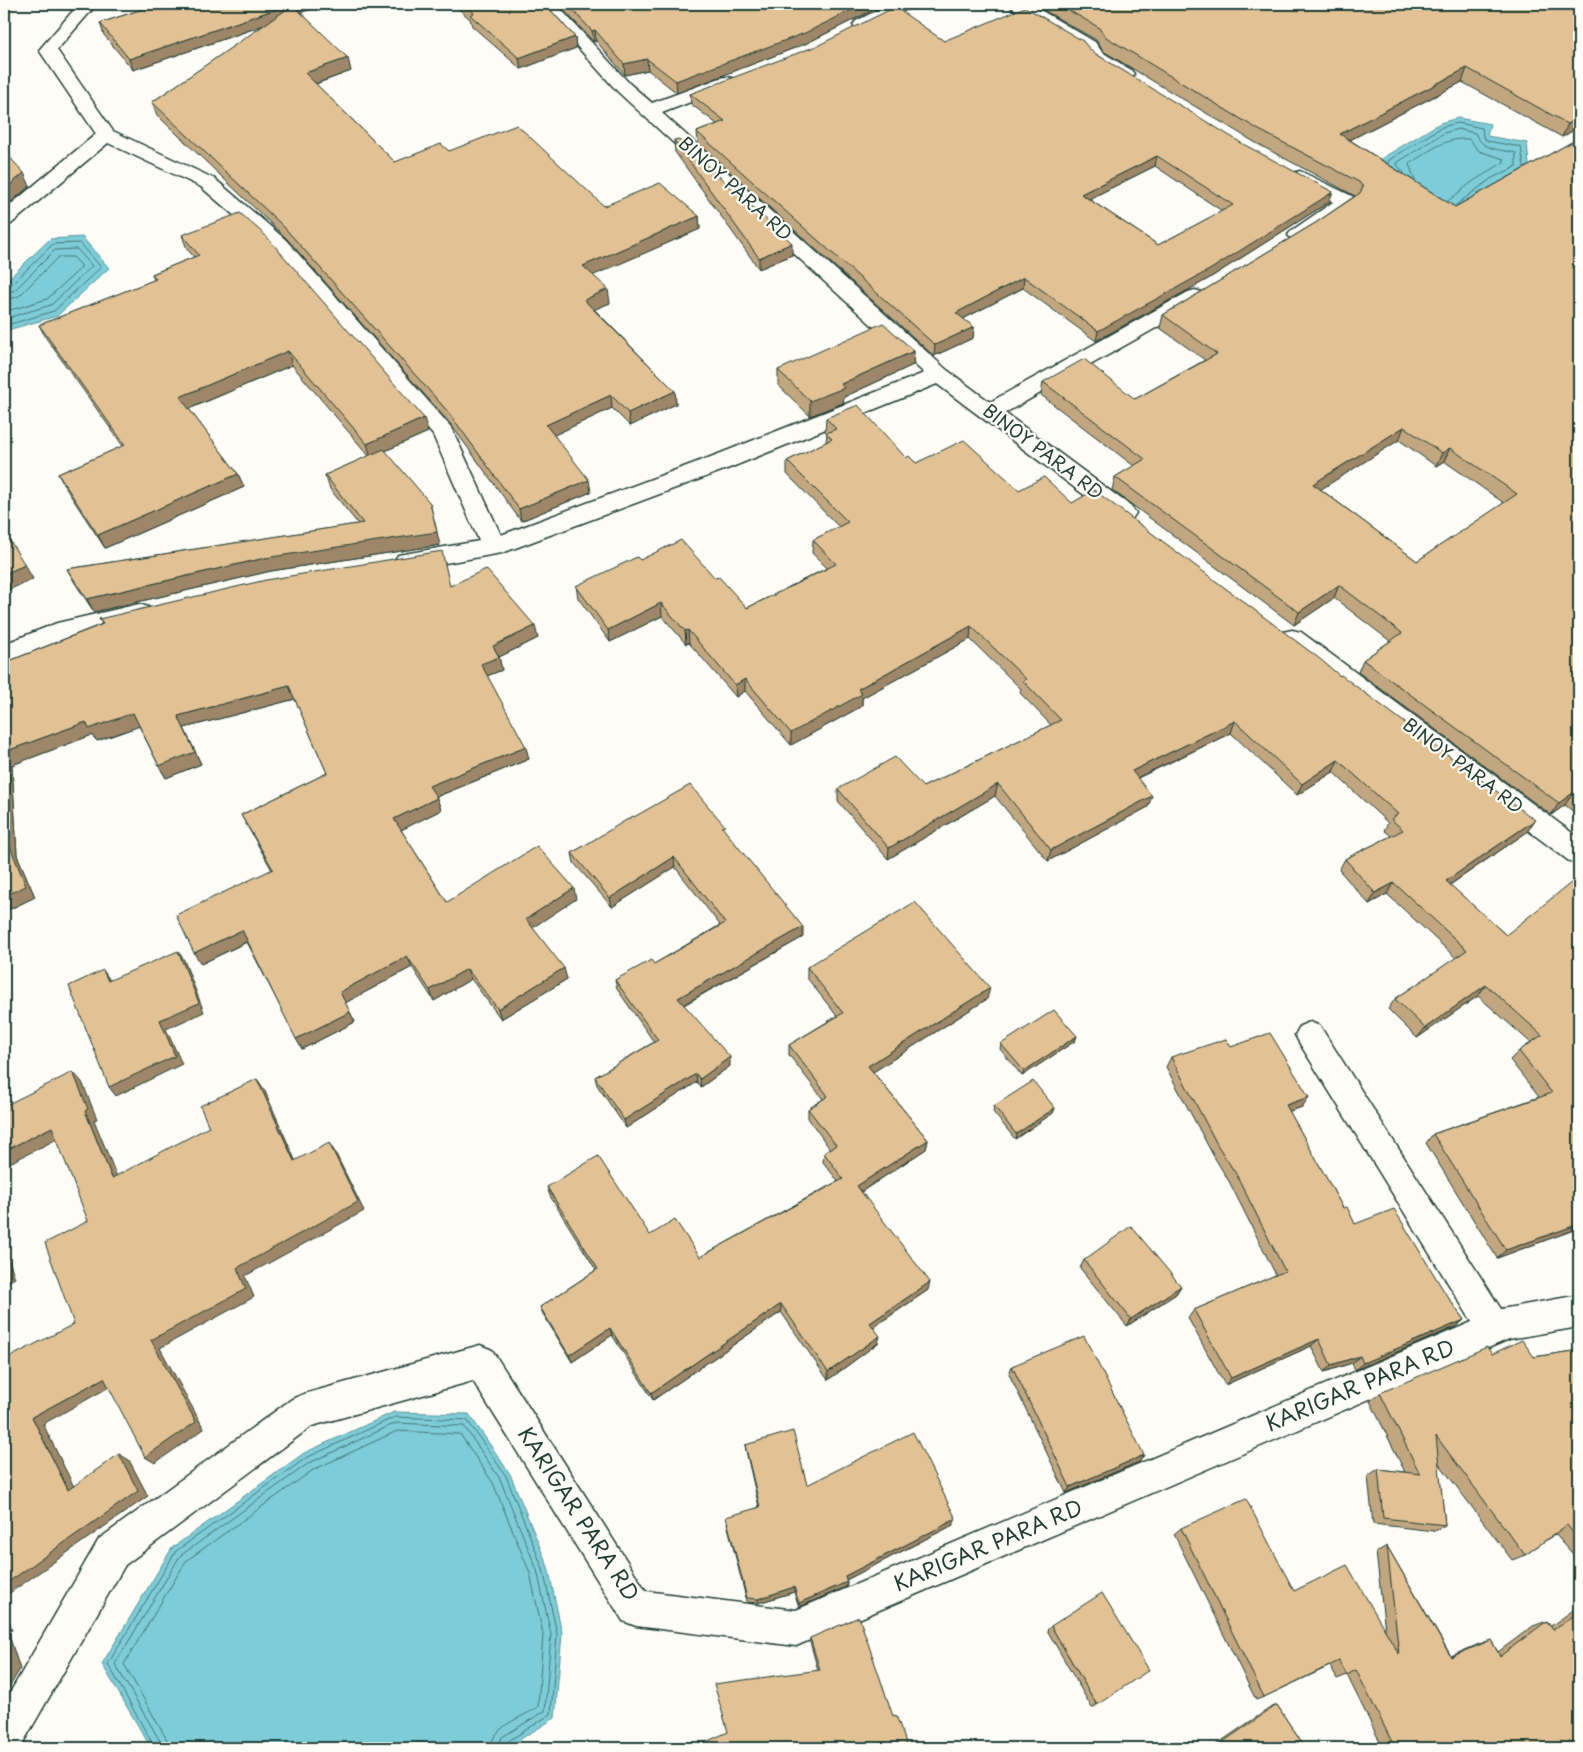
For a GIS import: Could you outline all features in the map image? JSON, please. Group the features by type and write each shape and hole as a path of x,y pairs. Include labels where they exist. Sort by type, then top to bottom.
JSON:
{"street":[{"path":"88,4 48,50 106,136 208,183 279,244 443,432 494,547"},
{"name":"BINOY PARA RD","path":"547,4 624,88 939,375 1140,525"},
{"path":"847,33 903,4"},
{"path":"1018,4 1089,46 1096,56 1143,85"},
{"path":"1575,4 1562,12 1579,21"},
{"path":"650,111 740,77"},
{"path":"4,220 106,136"},
{"path":"1281,167 1347,201 1286,242"},
{"path":"989,412 1210,289"},
{"path":"388,564 494,547 724,461 939,375"},
{"path":"4,654 57,632 159,608"},
{"name":"BINOY PARA RD","path":"1276,627 1579,853"},
{"path":"1310,1035 1495,1329"},
{"name":"KARIGAR PARA RD","path":"4,1739 112,1552 304,1411 480,1362 636,1608 796,1628 1508,1323 1579,1312"}],"water":[{"path":"1458,118 1490,124 1487,136 1527,143 1530,175 1446,227 1379,160 1440,123"},
{"path":"82,237 109,268 57,316 4,331 4,283 50,239"},
{"path":"394,1412 469,1414 510,1474 548,1567 562,1633 555,1718 506,1748 151,1748 102,1664 172,1548 304,1453"}],"building":[{"path":"158,4 291,4 129,59 100,23"},
{"path":"464,4 545,4 575,37 519,58 470,15 474,13"},
{"path":"567,4 864,4 805,33 676,81 647,59 624,64 595,30 592,31"},
{"path":"1058,4 1560,4 1579,12 1579,117 1568,124 1467,68 1340,134 1455,207 1579,138 1579,798 1573,793 1559,803 1363,660 1402,633 1339,585 1299,612 1115,477 1145,459 1043,382 1084,359 1135,399 1217,354 1163,315 1317,222 1360,193 1363,187 1359,182 1259,130 1106,37 1098,27","holes":["1404,427 1442,453 1450,448 1517,494 1417,561 1313,484"]},
{"path":"293,5 348,58 305,73 395,162 441,144 449,151 517,125 604,206 660,183 699,216 583,266 608,289 584,300 675,391 628,413 611,395 546,425 589,480 519,509 449,413 283,226 152,102"},
{"path":"895,7 944,41 1025,7 1083,41 1091,51 1243,144 1333,192 1211,269 1098,331 1024,277 956,313 974,327 935,345 697,132 725,121 690,94 819,45","holes":["1157,156 1233,205 1158,245 1081,194"]},
{"path":"678,139 792,243 759,258 674,140"},
{"path":"4,151 24,173 4,190"},
{"path":"240,213 266,236 424,418 367,444 288,351 180,397 238,474 98,535 58,474 125,445 39,325 156,279 152,274 199,255 182,235"},
{"path":"883,323 914,351 841,384 844,388 810,401 778,370"},
{"path":"858,405 906,458 909,456 916,463 964,440 1019,490 1044,477 1072,503 1094,490 1340,676 1535,820 1446,881 1506,935 1572,882 1579,888 1579,1224 1506,1250 1433,1134 1552,1093 1519,1051 1542,1035 1486,985 1425,1028 1395,999 1467,950 1394,883 1375,893 1345,859 1403,830 1391,819 1398,814 1338,760 1302,784 1235,721 1132,771 1152,796 1051,850 998,784 889,848 838,789 895,757 923,787 1061,720 1023,681 1026,679 971,626 858,689 862,694 791,733 745,679 735,685 688,630 685,631 661,603 608,630 576,586 637,557 640,560 681,540 715,578 719,577 747,608 836,564 813,540 848,522 787,461 832,439 826,433 836,429 826,418"},
{"path":"384,449 430,503 437,532 265,558 87,599 67,569 363,523 325,475"},
{"path":"4,531 25,565 4,574"},
{"path":"442,551 450,586 486,569 535,626 493,646 499,657 481,664 526,747 429,786 437,798 394,819 447,902 537,846 574,888 526,919 564,968 498,1009 467,969 430,990 407,956 340,992 350,1012 296,1039 242,930 194,953 176,915 273,869 241,815 327,773 289,686 178,716 195,752 159,766 133,713 89,729 86,722 4,752 4,663 103,624 99,619 266,580"},
{"path":"4,765 9,844 26,886 4,896"},
{"path":"690,785 725,826 722,827 803,927 678,998 730,1057 700,1079 696,1074 624,1120 595,1077 658,1040 615,980 651,960 654,964 725,923 674,857 610,898 572,853 633,816"},
{"path":"915,902 990,988 868,1066 928,1140 857,1186 930,1282 870,1323 880,1336 828,1372 781,1304 651,1393 610,1328 569,1355 540,1307 598,1269 547,1187 598,1156 650,1235 675,1220 700,1257 843,1179 824,1153 836,1145 808,1109 828,1096 789,1045 843,1013 807,967"},
{"path":"178,951 199,1003 160,1020 175,1056 109,1087 69,986 103,970 108,981"},
{"path":"1054,1010 1077,1036 1024,1071 1001,1044"},
{"path":"1270,1033 1309,1097 1286,1105 1343,1208 1347,1207 1355,1224 1394,1209 1447,1296 1464,1320 1363,1363 1360,1356 1331,1365 1319,1339 1231,1378 1194,1310 1285,1271 1236,1174 1218,1146 1171,1057 1226,1039 1231,1047"},
{"path":"73,1072 88,1109 85,1111 112,1178 209,1127 200,1106 257,1079 294,1161 329,1143 358,1202 237,1268 246,1289 151,1340 196,1422 145,1457 104,1378 32,1417 68,1490 119,1454 138,1491 4,1585 4,1360 74,1324 45,1243 88,1221 52,1127 4,1151 4,1106"},
{"path":"1033,1081 1055,1108 1016,1134 994,1106"},
{"path":"1131,1226 1181,1286 1131,1319 1084,1260"},
{"path":"1084,1336 1144,1455 1070,1487 1012,1366"},
{"path":"1522,1340 1534,1357 1579,1350 1579,1540 1567,1525 1525,1555 1436,1436 1445,1525 1383,1518 1378,1469 1420,1474 1380,1393 1487,1347 1492,1354"},
{"path":"793,1431 807,1485 913,1432 956,1519 845,1576 847,1582 799,1603 794,1587 758,1599 747,1598 726,1517 760,1507 745,1445"},
{"path":"1246,1499 1294,1591 1347,1565 1399,1654 1387,1546 1451,1657 1491,1640 1500,1656 1547,1621 1553,1630 1579,1612 1579,1739 1560,1748 1395,1748 1356,1670 1347,1675 1339,1661 1264,1697 1181,1528"},
{"path":"1102,1593 1149,1670 1097,1705 1051,1626"},
{"path":"859,1617 893,1716 896,1715 908,1748 692,1748 728,1732 714,1684 820,1670 810,1638"},
{"path":"4,1653 8,1666 4,1673"},
{"path":"1277,1705 1305,1748 1214,1748"}]}
